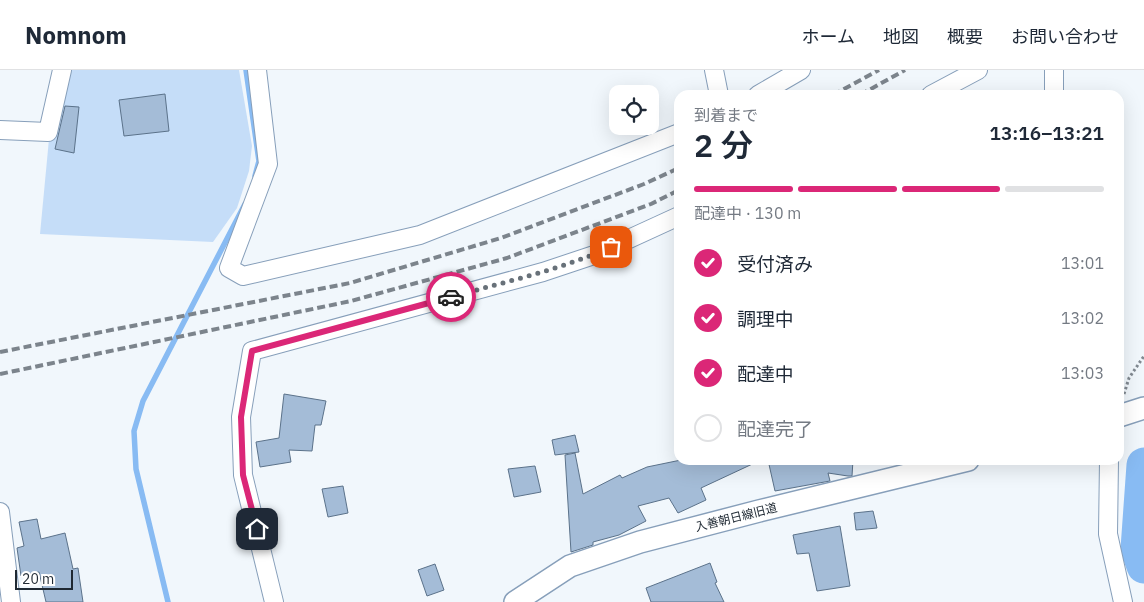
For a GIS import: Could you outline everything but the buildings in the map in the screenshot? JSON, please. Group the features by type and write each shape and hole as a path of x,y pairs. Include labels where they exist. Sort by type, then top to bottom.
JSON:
{"street":[{"path":"0,130 48,132 62,70"},
{"path":"258,70 268,164 229,268 243,276 420,234 674,135"},
{"path":"714,70 718,90"},
{"path":"767,90 801,70"},
{"path":"940,90 978,70"},
{"path":"1054,70 1054,90"},
{"path":"274,602 243,475 241,417 252,351 543,272 594,255 674,218"},
{"name":"入善朝日線旧道","path":"515,602 570,566 640,542 947,465"},
{"path":"1109,465 1108,534 1123,602"},
{"path":"0,512 11,602"}],"path":[{"path":"1129,410 1129,378 1144,356"}],"shaded area":[{"path":"67,70 239,70 252,146 249,171 237,208 213,242 40,234 49,139"}],"waterway":[{"path":"246,70 259,161 255,176"},
{"path":"168,602 136,469 134,431 143,401 245,204"},
{"path":"1144,465 1138,549 1144,566"}],"railway":[{"path":"842,90 879,70"},
{"path":"869,90 905,70"},
{"path":"0,352 350,283 501,238 644,184 674,170"},
{"path":"0,374 351,301 507,258 651,204 674,192"}],"way so far":[{"path":"451,297 543,272 594,255 611,247"}],"route":[{"path":"257,529 243,475 241,417 252,351 451,297"}]}
